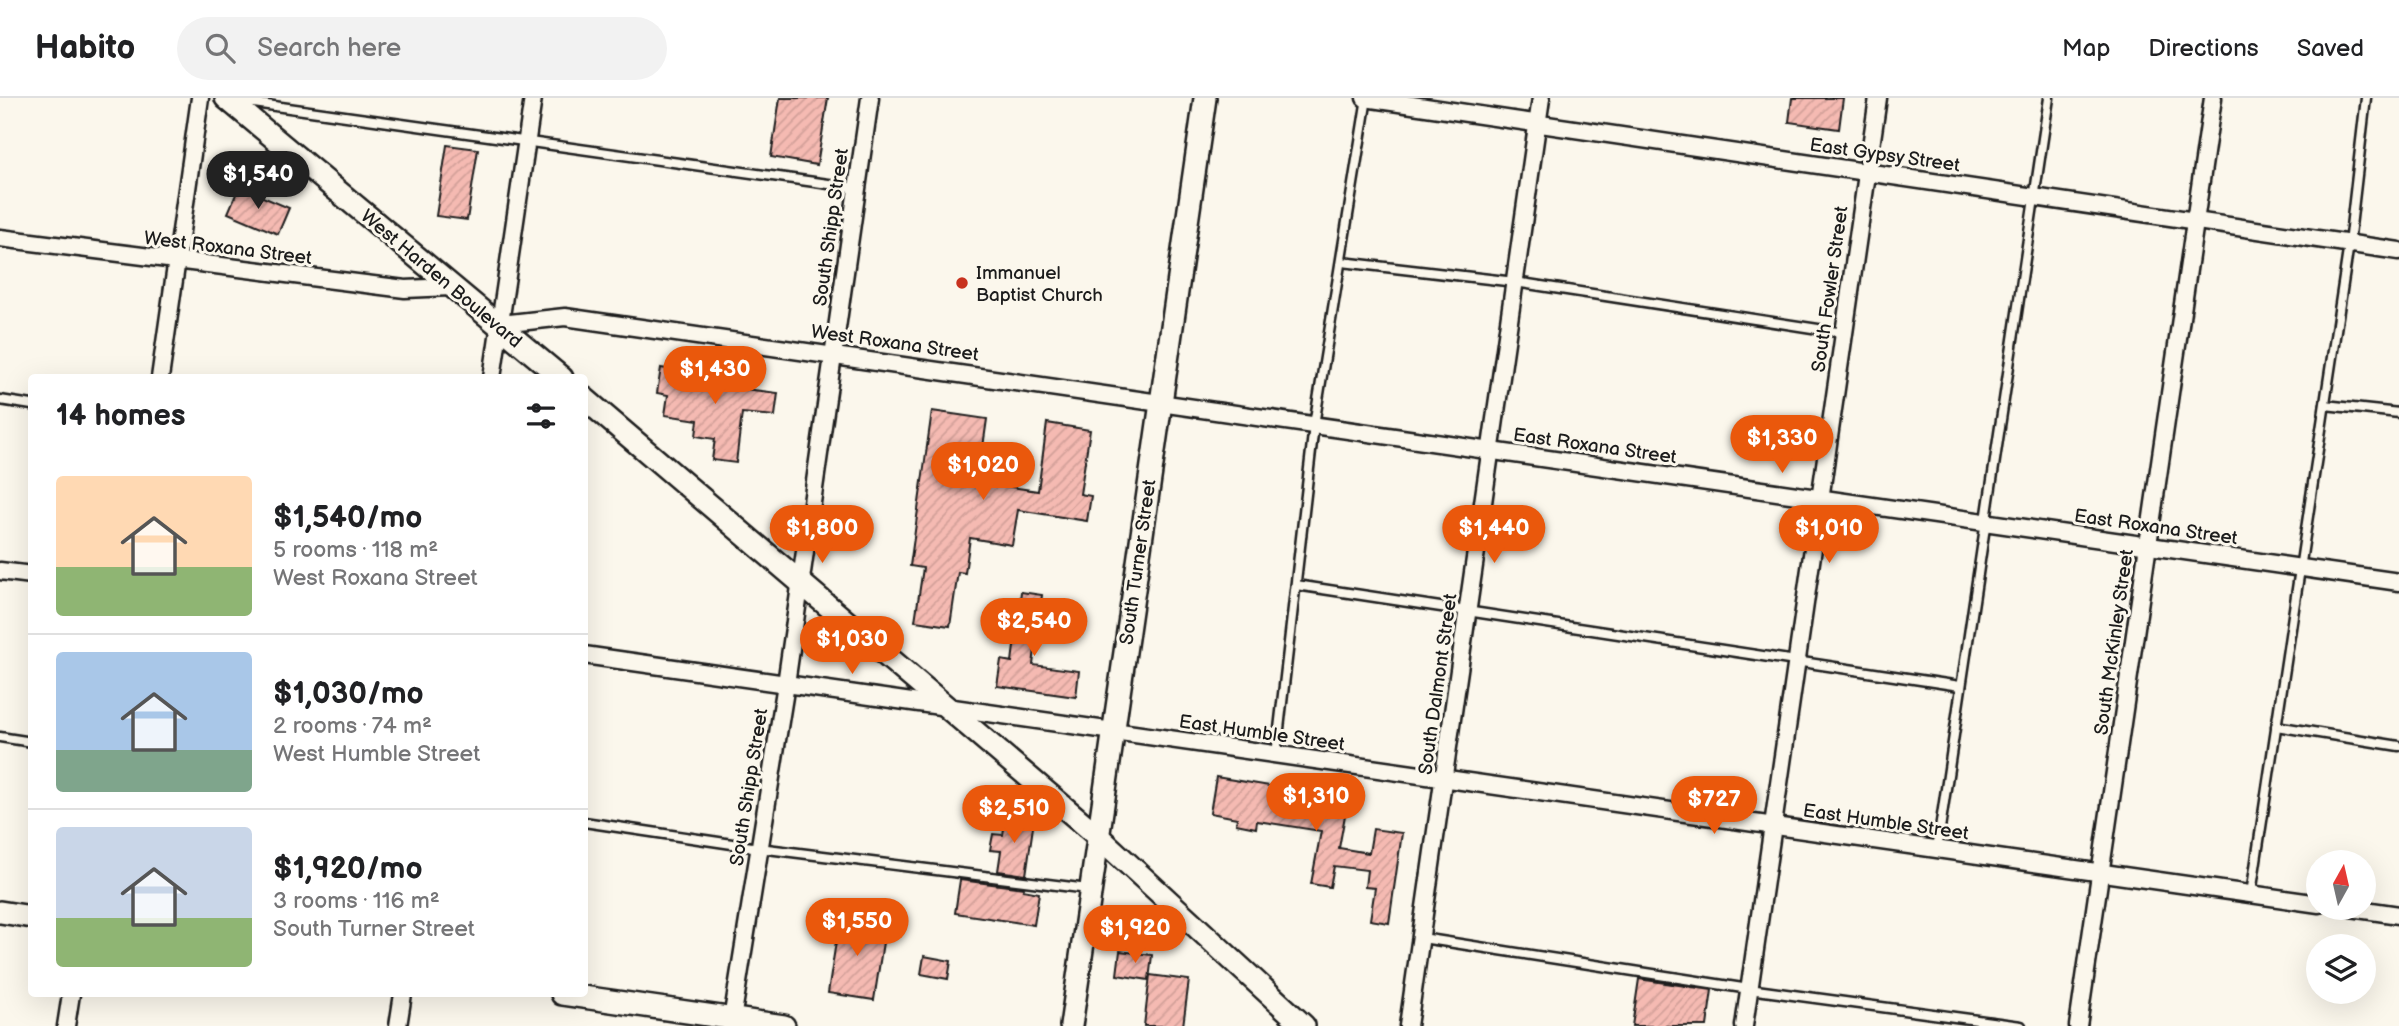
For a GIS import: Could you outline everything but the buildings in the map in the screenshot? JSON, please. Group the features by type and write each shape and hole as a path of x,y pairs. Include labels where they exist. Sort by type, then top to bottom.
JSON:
{"street":[{"path":"161,374 200,98"},
{"path":"493,374 533,98"},
{"name":"South Shipp Street","path":"731,1022 786,684 870,98"},
{"name":"South Turner Street","path":"1071,1026 1205,98"},
{"name":"East Gypsy Street","path":"1367,98 2399,251"},
{"name":"South Dalmont Street","path":"1408,1026 1541,98"},
{"name":"South Fowler Street","path":"1744,1026 1878,98"},
{"name":"South McKinley Street","path":"2078,1026 2213,98"},
{"name":"West Harden Boulevard","path":"227,99 557,374"},
{"name":"West Roxana Street","path":"0,237 176,262 405,289 452,287"},
{"name":"West Roxana Street","path":"500,324 565,317 1159,402"},
{"path":"588,401 1098,837 1304,1026"},
{"name":"East Roxana Street","path":"1159,402 2399,582"},
{"path":"0,571 28,574"},
{"name":"East Humble Street","path":"588,656 2306,902"},
{"path":"0,912 28,916"},
{"path":"2376,912 2399,915"},
{"path":"66,1026 71,997"},
{"path":"398,1026 403,997"},
{"path":"580,997 731,1022 784,1026"}],"lane":[{"path":"1276,755 1314,425 1367,98"},
{"path":"1937,849 2049,98"},
{"path":"2251,894 2349,244 2365,98"},
{"path":"227,99 857,188"},
{"path":"1342,262 1515,282 1844,333"},
{"path":"0,400 28,404"},
{"path":"2325,405 2399,412"},
{"path":"1296,584 1960,686"},
{"path":"2276,726 2399,746"},
{"path":"0,737 28,741"},
{"path":"588,823 759,848 1091,889"},
{"path":"1422,938 1749,989 2021,1026"}],"place":[{"name":"Immanuel Baptist Church","path":"962,283"}]}
